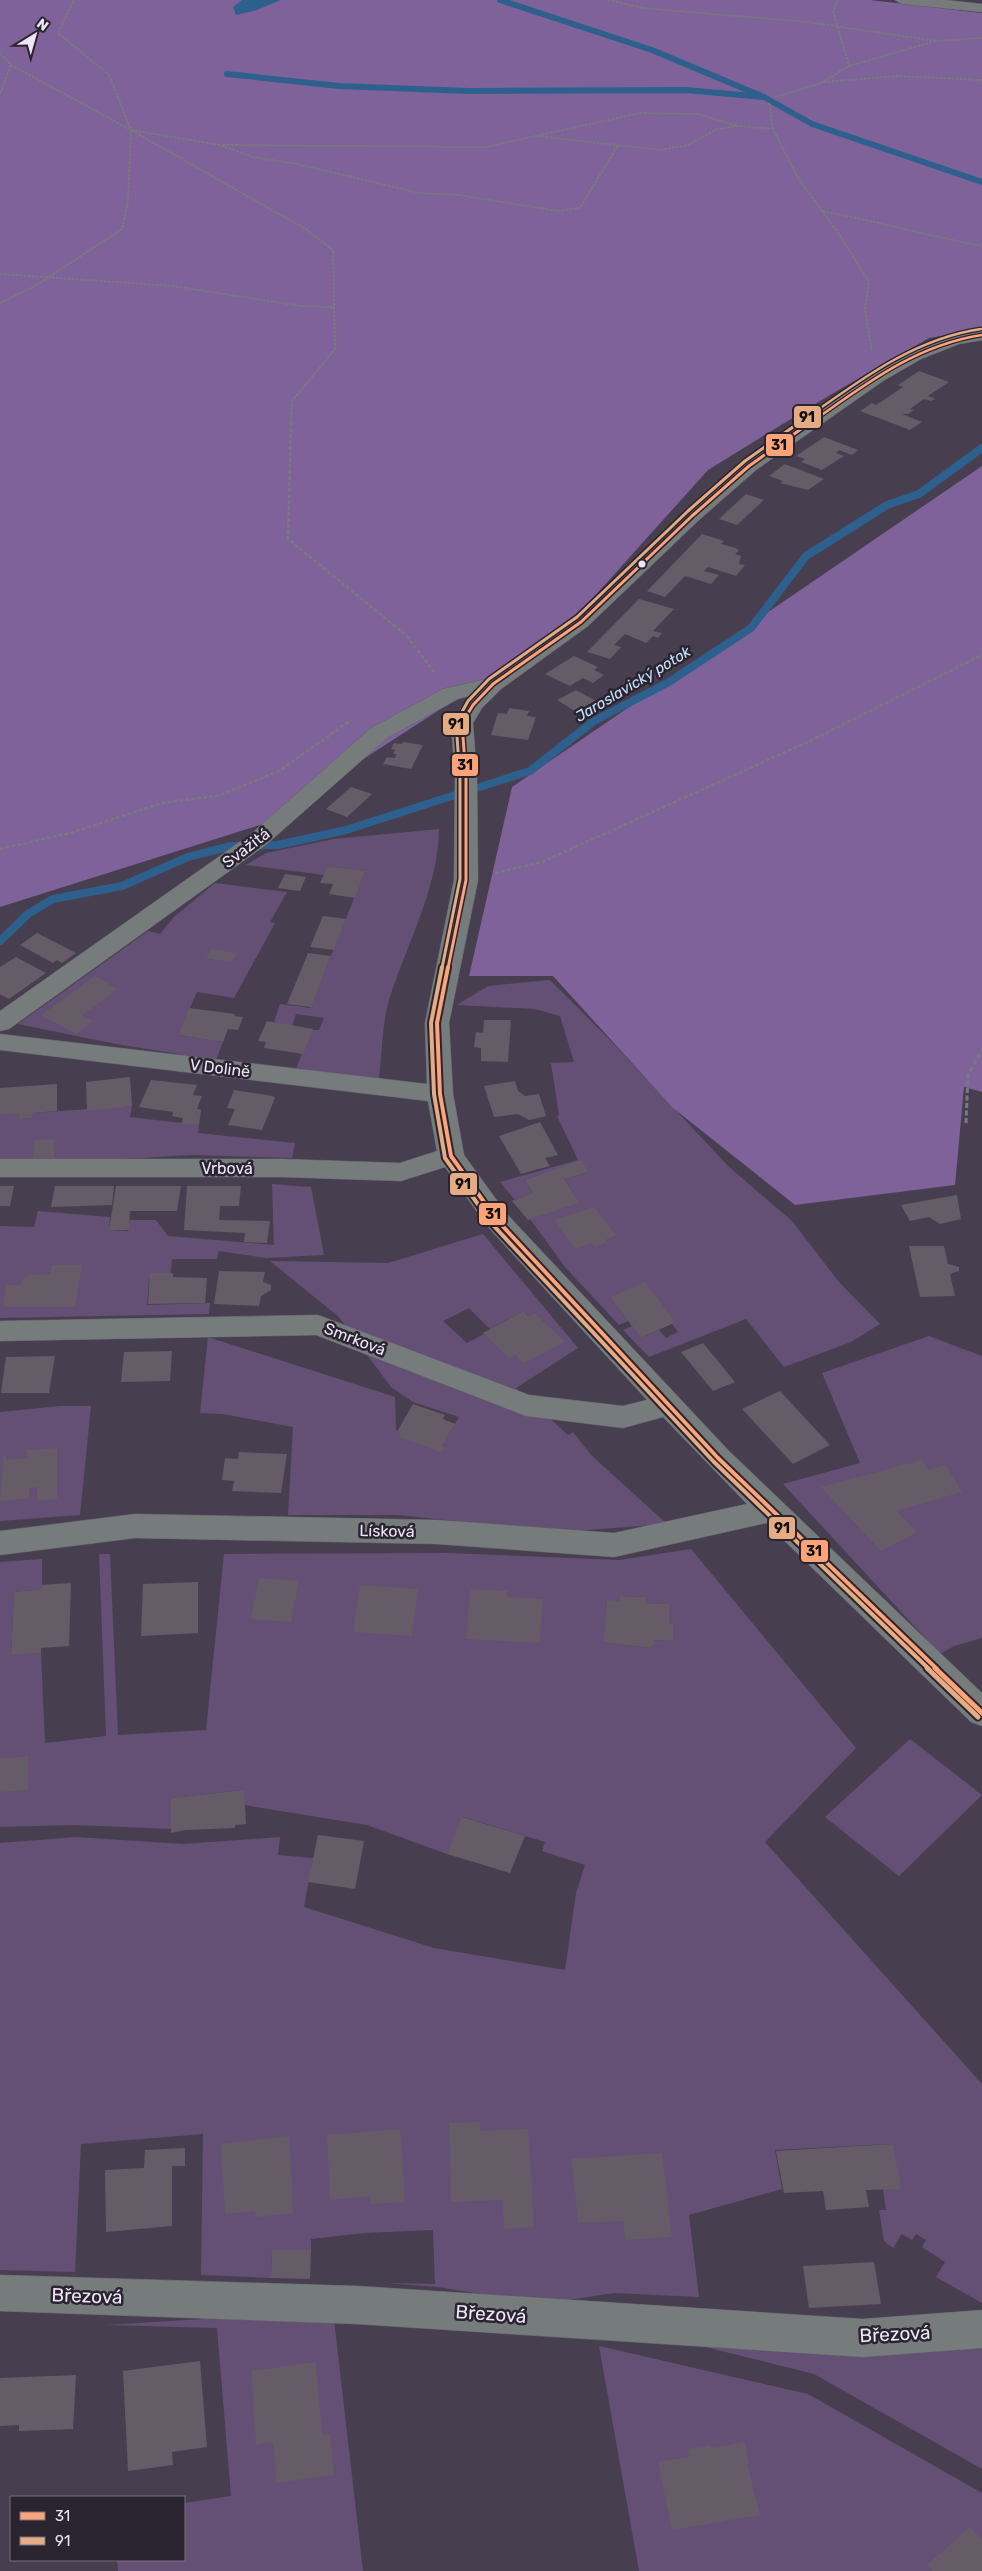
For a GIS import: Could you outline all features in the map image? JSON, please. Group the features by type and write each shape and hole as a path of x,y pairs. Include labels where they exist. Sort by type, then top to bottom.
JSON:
{"street":[{"path":"902,0 982,8"},
{"path":"982,334 946,343 914,356 876,377 749,466 692,516 581,622 493,684 473,705 462,723 466,778 466,880 437,1023 440,1094 451,1156 497,1220 718,1458 982,1714"},
{"name":"Svažitá","path":"0,1023 250,846 328,780 379,733 451,694 493,684"},
{"name":"V Dolině","path":"0,1042 440,1094"},
{"name":"Vrbová","path":"0,1168 282,1168 401,1172 451,1156"},
{"name":"Smrková","path":"0,1331 318,1325 526,1405 623,1417 668,1405"},
{"name":"Lísková","path":"0,1542 134,1526 437,1532 614,1545 771,1510"},
{"name":"Březová","path":"0,2293 357,2305 863,2338 982,2328"}],"path":[{"path":"0,303 51,277 122,229 128,201 131,130 110,75 58,33 74,0"},
{"path":"608,0 643,8 728,14 838,26 936,41 982,38"},
{"path":"838,0 833,11 850,66"},
{"path":"820,83 850,66 936,41"},
{"path":"0,53 11,65 131,130 307,230 334,250 335,349 292,401 288,539 406,634 451,694"},
{"path":"0,94 11,65"},
{"path":"775,97 820,83 897,76 982,80"},
{"path":"768,103 773,129 798,178 869,282 865,310 876,377"},
{"path":"131,130 220,145 419,149 486,147 640,112 698,114 738,126 773,129"},
{"path":"535,136 660,150 688,145 717,129 738,126"},
{"path":"220,145 253,157 297,164 419,193 458,195 558,210 580,208 618,145"},
{"path":"822,211 879,222 944,240 982,246"},
{"path":"0,274 173,286 301,306 334,307"},
{"path":"466,880 542,862 812,740 982,655"},
{"path":"0,849 70,832 162,803 217,796 279,771 357,716"},
{"path":"966,1123 968,1075 982,1050"}],"shaded area":[{"path":"0,0 870,0 982,13 982,329 929,338 830,395 708,470 566,628 263,824 0,907"},
{"path":"982,466 982,1092 964,1087 955,1185 795,1205 673,1108 553,976 469,976 512,787"},
{"path":"439,829 433,873 427,894 389,1000 379,1079 295,1072 311,1030 319,1030 324,1018 296,1014 292,1026 274,1022 280,1004 310,1008 365,871 328,866 324,875 246,865 266,853 334,839"},
{"path":"215,883 287,892 270,922 275,923 234,998 197,992 178,1035 223,1042 216,1060 116,1044 18,1024 148,931 160,934 174,917"},
{"path":"550,980 612,1042 729,1167 792,1221 839,1282 880,1324 851,1342 784,1367 746,1319 649,1357 623,1330 632,1326 641,1338 659,1330 666,1338 678,1332 672,1324 676,1322 645,1283 610,1297 628,1321 619,1325 565,1267 530,1219 580,1203 564,1179 589,1172 581,1161 525,1180 533,1193 515,1200 500,1182 578,1160 557,1116 559,1115 551,1063 574,1062 560,1016 535,1009 457,1005 488,986"},
{"path":"132,1106 130,1117 199,1125 198,1133 295,1143 292,1158 193,1155 121,1159 0,1160 0,1115 19,1114 18,1119 32,1118 32,1113"},
{"path":"272,1184 311,1187 324,1255 266,1258 219,1251 217,1259 172,1259 170,1279 149,1279 147,1305 210,1303 209,1314 0,1318 0,1226 34,1227 38,1211 110,1217 109,1230 128,1231 130,1220 156,1220 168,1236 274,1245"},
{"path":"483,1234 578,1348 516,1388 568,1435 573,1432 591,1455 667,1524 559,1532 398,1515 288,1515 293,1427 223,1414 200,1413 208,1337 395,1397 396,1430 398,1430 400,1436 442,1453 446,1447 442,1446 459,1417 413,1402 391,1387 339,1317 270,1261 388,1263","holes":["469,1308 490,1329 523,1311 528,1316 535,1313 564,1342 523,1364 515,1355 484,1334 467,1343 443,1321"]},
{"path":"929,1336 982,1356 982,1638 954,1646 940,1654 783,1484 860,1463 822,1373"},
{"path":"61,1406 91,1406 80,1515 0,1521 0,1412"},
{"path":"691,1549 856,1748 765,1842 982,2084 982,2303 936,2277 945,2262 922,2247 926,2240 916,2234 912,2240 902,2234 893,2248 884,2241 879,2210 886,2210 883,2189 891,2144 775,2150 782,2189 689,2215 699,2297 614,2293 542,2304 438,2287 385,2283 435,2284 433,2230 364,2233 311,2239 311,2250 272,2250 271,2278 201,2275 203,2134 81,2144 75,2272 0,2270 0,1843 77,1837 183,1844 280,1837 278,1855 313,1858 304,1907 434,1948 565,1970 576,1893 585,1865 542,1851 545,1842 463,1817 447,1854 367,1825 244,1805 244,1790 171,1798 171,1829 74,1825 0,1827 0,1562 42,1559 42,1589 14,1592 11,1654 41,1653 45,1743 106,1736 99,1554 110,1554 118,1735 206,1730 224,1554 447,1553 619,1560","holes":["621,1596 645,1597 646,1603 669,1604 669,1623 673,1624 673,1641 654,1640 654,1645 650,1648 605,1642 607,1601 620,1601"]},
{"path":"910,1739 982,1795 899,1876 825,1817"},
{"path":"333,2311 363,2571 118,2571 117,2561 185,2561 185,2503 231,2496 217,2328 106,2325"},
{"path":"645,2332 982,2338 982,2469 814,2374"},
{"path":"599,2346 808,2394 982,2493 982,2571 639,2571"}],"water":[{"path":"242,0 281,0 257,10 236,15 233,7"}],"building":[{"path":"919,371 949,382 928,396 935,399 931,401 924,399 910,409 914,410 908,414 902,414 922,422 910,430 860,411 872,403 876,405 903,387 898,385"},
{"path":"824,437 858,450 852,455 839,450 836,453 844,456 822,470 801,462 805,459 796,456"},
{"path":"785,464 824,479 808,490 780,483 783,481 769,476"},
{"path":"746,494 764,500 737,525 719,519"},
{"path":"702,534 724,541 721,544 736,548 739,551 735,554 741,556 739,564 745,565 736,576 708,567 704,571 719,575 711,584 685,576 665,597 647,591"},
{"path":"639,599 674,609 653,631 662,633 658,638 653,636 646,643 625,634 614,645 621,647 610,659 587,652"},
{"path":"574,656 598,667 594,670 604,675 593,683 583,678 570,686 545,674"},
{"path":"576,690 598,702 578,713 557,700"},
{"path":"509,708 529,711 527,716 536,717 528,740 491,735 498,713 507,714"},
{"path":"403,742 423,745 411,769 383,764 387,757 395,758 396,754 393,754 395,750 391,749 394,743 402,744"},
{"path":"351,787 372,794 347,817 326,809"},
{"path":"328,866 365,871 355,898 329,894 333,884 320,883"},
{"path":"285,874 306,877 300,891 278,888"},
{"path":"323,916 346,919 334,950 310,947"},
{"path":"37,933 76,953 62,963 57,960 53,963 20,945"},
{"path":"211,949 237,953 232,962 206,958"},
{"path":"308,953 331,956 311,1007 287,1004"},
{"path":"16,957 46,973 9,999 0,994 0,967"},
{"path":"95,976 117,989 82,1015 93,1021 76,1034 41,1015"},
{"path":"189,1008 235,1014 234,1016 243,1017 238,1030 228,1029 223,1042 178,1035"},
{"path":"484,1020 511,1020 508,1062 481,1061 481,1048 474,1047 476,1032 483,1033"},
{"path":"267,1021 313,1029 303,1054 264,1048 266,1042 258,1041"},
{"path":"130,1077 132,1106 87,1111 86,1082"},
{"path":"151,1080 197,1085 193,1095 202,1096 197,1109 201,1110 199,1125 181,1124 183,1118 172,1116 173,1112 139,1107"},
{"path":"515,1081 518,1091 525,1096 539,1094 546,1116 529,1120 518,1114 494,1117 484,1086"},
{"path":"57,1084 57,1111 32,1113 32,1118 18,1119 19,1114 0,1115 0,1088"},
{"path":"234,1090 273,1096 275,1098 262,1130 228,1125 235,1109 227,1108"},
{"path":"540,1122 558,1155 545,1158 550,1166 521,1174 499,1136"},
{"path":"54,1139 54,1158 33,1159 34,1140"},
{"path":"581,1160 589,1172 564,1179 580,1203 528,1220 512,1201 533,1193 525,1180"},
{"path":"0,1186 14,1186 10,1206 0,1206"},
{"path":"55,1186 114,1186 112,1205 51,1207"},
{"path":"116,1186 181,1186 177,1211 130,1211 129,1230 109,1230"},
{"path":"187,1186 241,1186 239,1206 220,1206 219,1220 270,1221 267,1243 244,1242 245,1233 184,1230"},
{"path":"957,1195 961,1219 940,1224 929,1217 910,1221 901,1205"},
{"path":"594,1207 616,1235 605,1240 607,1242 595,1247 592,1243 575,1249 554,1220"},
{"path":"909,1246 944,1246 948,1264 959,1267 959,1271 950,1274 955,1296 920,1297"},
{"path":"52,1265 82,1265 75,1307 3,1307 6,1285 21,1285 22,1280 29,1275 50,1274"},
{"path":"219,1271 265,1272 263,1282 271,1285 271,1290 261,1296 259,1306 214,1304"},
{"path":"150,1273 173,1273 173,1277 207,1278 205,1303 148,1304"},
{"path":"645,1282 676,1322 641,1338 610,1297"},
{"path":"523,1311 528,1316 535,1313 565,1342 523,1364 515,1355 509,1358 483,1333"},
{"path":"703,1343 735,1382 713,1391 681,1352"},
{"path":"172,1351 170,1381 121,1382 124,1352"},
{"path":"55,1356 49,1393 1,1393 6,1357"},
{"path":"780,1391 830,1445 793,1464 742,1409"},
{"path":"413,1404 445,1415 443,1419 455,1424 442,1446 446,1447 442,1453 400,1437 398,1430"},
{"path":"57,1448 57,1499 37,1501 37,1487 29,1488 29,1498 0,1501 3,1456 6,1456 6,1460 27,1458 27,1450"},
{"path":"239,1452 287,1454 281,1493 232,1491 234,1481 222,1480 225,1458 238,1459"},
{"path":"922,1460 928,1470 946,1465 962,1492 896,1511 917,1532 881,1551 821,1487"},
{"path":"259,1578 299,1581 291,1622 251,1619"},
{"path":"198,1582 198,1633 141,1636 143,1584"},
{"path":"71,1583 69,1646 41,1648 41,1653 11,1655 14,1592 42,1589 41,1585"},
{"path":"360,1585 418,1589 412,1636 353,1632"},
{"path":"471,1589 507,1591 507,1597 543,1599 540,1643 466,1639"},
{"path":"620,1596 646,1597 646,1603 669,1604 669,1623 673,1624 673,1641 654,1640 654,1645 650,1648 604,1642 607,1600 620,1601"},
{"path":"28,1756 28,1790 0,1792 0,1759"},
{"path":"244,1790 246,1824 235,1825 235,1828 185,1830 171,1833 171,1798"},
{"path":"462,1817 525,1836 510,1873 447,1854"},
{"path":"318,1835 364,1841 355,1889 308,1882"},
{"path":"480,2122 480,2131 528,2129 534,2227 504,2229 503,2200 451,2202 449,2123"},
{"path":"400,2129 405,2202 371,2204 371,2196 330,2200 327,2135"},
{"path":"289,2136 293,2213 256,2217 255,2211 225,2214 221,2144"},
{"path":"893,2144 901,2189 866,2190 869,2207 826,2210 823,2191 784,2193 776,2151"},
{"path":"185,2148 185,2166 172,2166 172,2226 106,2232 105,2170 144,2168 145,2150"},
{"path":"662,2153 672,2237 625,2240 623,2221 578,2223 572,2159"},
{"path":"272,2250 311,2250 310,2279 271,2278"},
{"path":"874,2262 881,2304 809,2308 803,2266"},
{"path":"200,2361 207,2447 172,2452 173,2465 128,2471 123,2371"},
{"path":"316,2362 322,2435 330,2434 334,2475 276,2483 273,2442 256,2445 252,2371"},
{"path":"76,2375 73,2429 19,2431 19,2425 0,2426 0,2378"},
{"path":"745,2442 749,2464 747,2464 760,2515 672,2530 658,2462 689,2457 688,2449 710,2445 712,2448"},
{"path":"970,2527 982,2540 982,2571 932,2571 927,2565"}],"waterway":[{"path":"500,0 652,50 764,97"},
{"path":"227,74 339,86 469,91 685,90 764,97"},
{"path":"764,97 812,124 982,182"},
{"name":"Jaroslavický potok","path":"0,941 28,914 53,899 122,886 188,857 231,846 278,845 346,830 530,771 594,721 669,682 751,628 806,556 887,505 919,494 982,448"}],"transit line":[{"name":"91","path":"978,1717 714,1462 492,1224 445,1158 434,1094 431,1023 460,879 460,778 456,723 468,701 489,679 577,617 688,511 745,461 872,372 912,350 953,333 981,329"},
{"name":"31","path":"982,335 955,339 915,355 876,377 749,466 692,516 581,622 493,684 473,705 462,723 466,778 466,880 437,1023 440,1094 451,1156 497,1220 718,1458 982,1713"}]}
